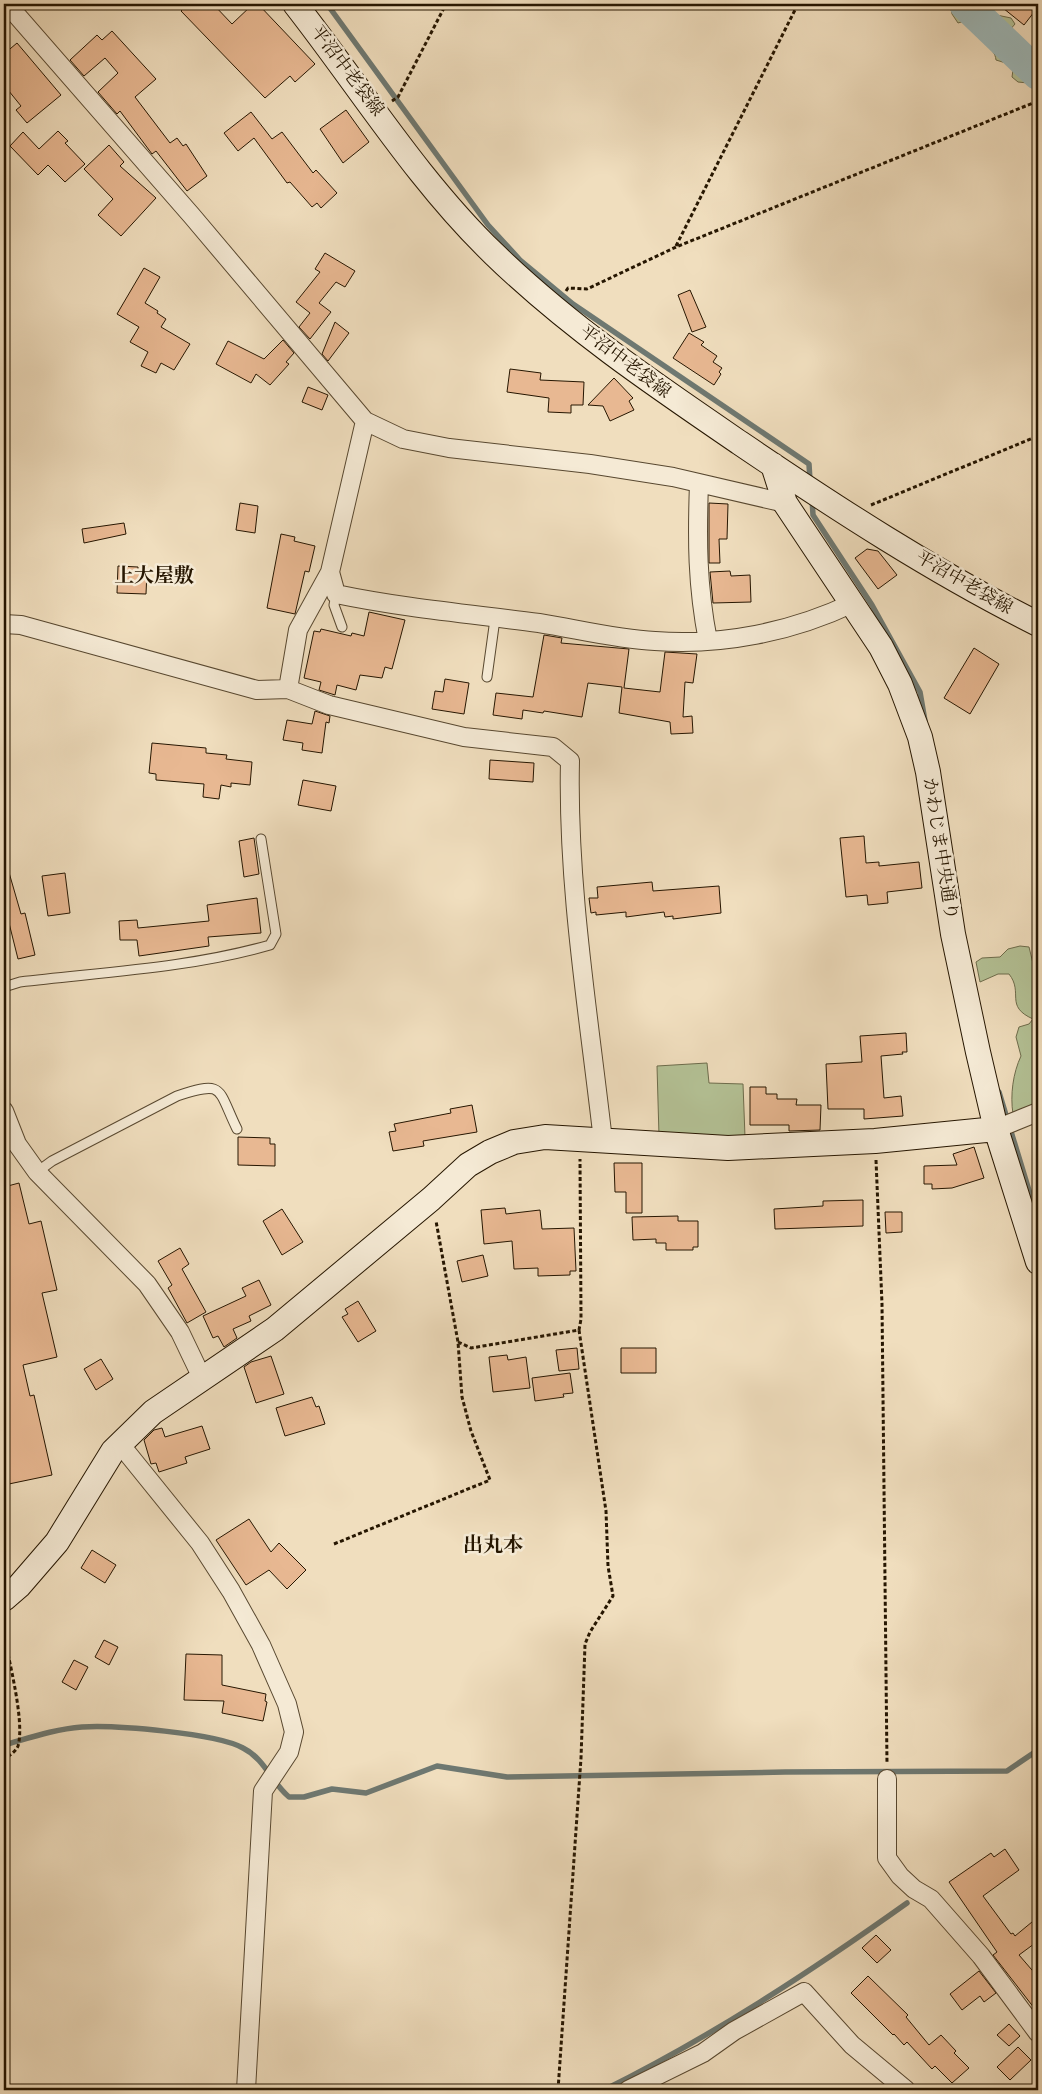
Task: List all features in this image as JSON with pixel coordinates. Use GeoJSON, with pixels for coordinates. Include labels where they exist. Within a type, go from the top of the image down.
{"type":"FeatureCollection","features":[{"type":"Feature","properties":{"kind":"street"},"geometry":{"type":"LineString","coordinates":[[7,4],[192,216],[365,421],[403,439],[449,448],[590,464],[699,483],[785,503]]}},
{"type":"Feature","properties":{"kind":"street","name":"平沼中老袋線"},"geometry":{"type":"LineString","coordinates":[[295,4],[438,194],[494,254],[552,306],[679,402],[773,465],[972,590],[1038,624]]}},
{"type":"Feature","properties":{"kind":"street"},"geometry":{"type":"LineString","coordinates":[[288,689],[298,630],[330,572],[365,421]]}},
{"type":"Feature","properties":{"kind":"street","name":"かわじま中央通り"},"geometry":{"type":"LineString","coordinates":[[773,465],[785,503],[853,603],[900,684],[920,738],[928,772],[953,934],[996,1128],[1038,1262]]}},
{"type":"Feature","properties":{"kind":"street"},"geometry":{"type":"LineString","coordinates":[[699,483],[696,547],[701,602],[708,641]]}},
{"type":"Feature","properties":{"kind":"street"},"geometry":{"type":"LineString","coordinates":[[330,572],[336,594],[384,604],[655,641],[708,641],[783,629],[853,603]]}},
{"type":"Feature","properties":{"kind":"street"},"geometry":{"type":"LineString","coordinates":[[4,624],[21,626],[257,690],[288,689],[329,705],[464,737],[553,747],[570,761],[569,797],[591,1140]]}},
{"type":"Feature","properties":{"kind":"street"},"geometry":{"type":"LineString","coordinates":[[4,1111],[17,1144],[37,1172],[147,1284],[180,1332],[203,1380]]}},
{"type":"Feature","properties":{"kind":"street"},"geometry":{"type":"LineString","coordinates":[[4,1599],[20,1586],[57,1542],[113,1451],[152,1412],[203,1380],[318,1296],[468,1165],[514,1142],[545,1137],[728,1148],[875,1141],[996,1128],[1038,1112]]}},
{"type":"Feature","properties":{"kind":"street"},"geometry":{"type":"LineString","coordinates":[[120,1444],[200,1543],[231,1591],[261,1645],[287,1704],[294,1732],[289,1752],[263,1791],[246,2090]]}},
{"type":"Feature","properties":{"kind":"street"},"geometry":{"type":"LineString","coordinates":[[887,1780],[888,1858],[900,1876],[914,1889],[931,1899],[964,1937],[1038,2033]]}},
{"type":"Feature","properties":{"kind":"street"},"geometry":{"type":"LineString","coordinates":[[628,2090],[703,2053],[734,2031],[804,1992],[852,2045],[906,2090]]}},
{"type":"Feature","properties":{"kind":"lane"},"geometry":{"type":"LineString","coordinates":[[336,594],[334,606],[342,627]]}},
{"type":"Feature","properties":{"kind":"lane"},"geometry":{"type":"LineString","coordinates":[[487,677],[495,619]]}},
{"type":"Feature","properties":{"kind":"lane"},"geometry":{"type":"LineString","coordinates":[[4,987],[20,982],[191,962],[236,954],[270,945],[276,934],[261,839]]}},
{"type":"Feature","properties":{"kind":"lane"},"geometry":{"type":"LineString","coordinates":[[37,1172],[52,1161],[177,1096],[198,1089],[210,1087],[220,1091],[237,1129]]}},
{"type":"Feature","properties":{"kind":"path"},"geometry":{"type":"LineString","coordinates":[[398,97],[446,4]]}},
{"type":"Feature","properties":{"kind":"path"},"geometry":{"type":"LineString","coordinates":[[676,246],[798,4]]}},
{"type":"Feature","properties":{"kind":"path"},"geometry":{"type":"LineString","coordinates":[[568,288],[588,289],[676,246],[1038,101]]}},
{"type":"Feature","properties":{"kind":"path"},"geometry":{"type":"LineString","coordinates":[[850,514],[1038,436]]}},
{"type":"Feature","properties":{"kind":"path"},"geometry":{"type":"LineString","coordinates":[[558,2090],[581,1758],[585,1644],[590,1632],[612,1596],[608,1566],[606,1511],[579,1330],[591,1140]]}},
{"type":"Feature","properties":{"kind":"path"},"geometry":{"type":"LineString","coordinates":[[875,1141],[882,1304],[887,1780]]}},
{"type":"Feature","properties":{"kind":"path"},"geometry":{"type":"LineString","coordinates":[[334,1544],[490,1480],[462,1397],[458,1342],[431,1199]]}},
{"type":"Feature","properties":{"kind":"path"},"geometry":{"type":"LineString","coordinates":[[458,1342],[471,1348],[579,1330]]}},
{"type":"Feature","properties":{"kind":"path"},"geometry":{"type":"LineString","coordinates":[[4,1635],[19,1727],[18,1747],[9,1757],[4,1758]]}},
{"type":"Feature","properties":{"kind":"green space"},"geometry":{"type":"Polygon","coordinates":[[[950,4],[988,4],[987,7],[992,14],[1011,18],[1015,24],[1009,31],[1017,42],[1027,50],[1038,49],[1038,84],[1018,82],[1012,77],[1013,70],[1009,64],[996,60],[975,26],[968,20],[958,23],[952,14],[950,4]]]}},
{"type":"Feature","properties":{"kind":"green space"},"geometry":{"type":"Polygon","coordinates":[[[1020,946],[1029,947],[1038,984],[1038,1118],[1013,1114],[1012,1107],[1014,1077],[1021,1056],[1016,1037],[1019,1027],[1029,1024],[1033,1019],[1019,1009],[1015,987],[1009,974],[998,974],[980,982],[976,962],[982,958],[1000,957],[1008,949],[1020,946]]]}},
{"type":"Feature","properties":{"kind":"green space"},"geometry":{"type":"Polygon","coordinates":[[[707,1063],[709,1083],[743,1084],[745,1137],[659,1136],[657,1066],[707,1063]]]}},
{"type":"Feature","properties":{"kind":"building"},"geometry":{"type":"Polygon","coordinates":[[[188,4],[213,4],[232,24],[253,4],[258,4],[315,64],[295,82],[290,76],[265,98],[181,11],[188,4]]]}},
{"type":"Feature","properties":{"kind":"building"},"geometry":{"type":"Polygon","coordinates":[[[998,4],[1038,4],[1038,7],[1024,25],[998,4]]]}},
{"type":"Feature","properties":{"kind":"building"},"geometry":{"type":"Polygon","coordinates":[[[112,31],[156,79],[135,97],[170,143],[177,138],[183,146],[186,144],[207,176],[187,191],[156,151],[152,154],[120,111],[117,114],[98,92],[118,73],[105,58],[84,76],[70,60],[97,35],[102,40],[112,31]]]}},
{"type":"Feature","properties":{"kind":"building"},"geometry":{"type":"Polygon","coordinates":[[[17,43],[61,95],[27,123],[16,110],[21,106],[4,85],[4,54],[17,43]]]}},
{"type":"Feature","properties":{"kind":"building"},"geometry":{"type":"Polygon","coordinates":[[[346,110],[369,142],[343,163],[320,129],[346,110]]]}},
{"type":"Feature","properties":{"kind":"building"},"geometry":{"type":"Polygon","coordinates":[[[251,112],[272,139],[282,132],[313,173],[316,170],[337,193],[321,208],[317,203],[312,207],[290,182],[287,183],[254,138],[238,151],[224,133],[251,112]]]}},
{"type":"Feature","properties":{"kind":"building"},"geometry":{"type":"Polygon","coordinates":[[[58,131],[68,141],[65,143],[85,164],[65,182],[48,165],[38,175],[10,146],[23,132],[39,149],[58,131]]]}},
{"type":"Feature","properties":{"kind":"building"},"geometry":{"type":"Polygon","coordinates":[[[109,145],[124,162],[120,166],[156,198],[121,236],[98,215],[113,199],[84,169],[109,145]]]}},
{"type":"Feature","properties":{"kind":"building"},"geometry":{"type":"Polygon","coordinates":[[[325,253],[355,271],[345,287],[336,282],[319,303],[331,312],[310,339],[299,327],[310,313],[296,302],[320,272],[315,269],[325,253]]]}},
{"type":"Feature","properties":{"kind":"building"},"geometry":{"type":"Polygon","coordinates":[[[144,268],[160,277],[145,303],[158,311],[157,313],[166,319],[161,327],[190,344],[174,370],[161,363],[156,373],[141,366],[148,352],[130,342],[139,327],[117,314],[144,268]]]}},
{"type":"Feature","properties":{"kind":"building"},"geometry":{"type":"Polygon","coordinates":[[[690,290],[706,327],[692,332],[678,295],[690,290]]]}},
{"type":"Feature","properties":{"kind":"building"},"geometry":{"type":"Polygon","coordinates":[[[335,322],[349,333],[328,361],[322,354],[335,322]]]}},
{"type":"Feature","properties":{"kind":"building"},"geometry":{"type":"Polygon","coordinates":[[[689,333],[704,342],[701,345],[717,356],[713,362],[722,368],[719,372],[721,374],[714,385],[673,358],[689,333]]]}},
{"type":"Feature","properties":{"kind":"building"},"geometry":{"type":"Polygon","coordinates":[[[283,340],[294,353],[286,362],[289,364],[270,385],[256,374],[251,383],[216,364],[228,341],[264,359],[283,340]]]}},
{"type":"Feature","properties":{"kind":"building"},"geometry":{"type":"Polygon","coordinates":[[[510,369],[541,373],[540,380],[584,382],[583,405],[571,405],[571,413],[548,412],[549,398],[507,392],[510,369]]]}},
{"type":"Feature","properties":{"kind":"building"},"geometry":{"type":"Polygon","coordinates":[[[614,378],[633,398],[629,401],[634,410],[610,421],[603,406],[588,405],[614,378]]]}},
{"type":"Feature","properties":{"kind":"building"},"geometry":{"type":"Polygon","coordinates":[[[308,387],[328,395],[322,410],[302,402],[308,387]]]}},
{"type":"Feature","properties":{"kind":"building"},"geometry":{"type":"Polygon","coordinates":[[[240,503],[258,506],[255,533],[236,530],[240,503]]]}},
{"type":"Feature","properties":{"kind":"building"},"geometry":{"type":"Polygon","coordinates":[[[709,503],[728,504],[727,539],[719,539],[720,563],[709,563],[709,503]]]}},
{"type":"Feature","properties":{"kind":"building"},"geometry":{"type":"Polygon","coordinates":[[[124,523],[126,534],[84,543],[82,529],[124,523]]]}},
{"type":"Feature","properties":{"kind":"building"},"geometry":{"type":"Polygon","coordinates":[[[281,534],[295,537],[294,541],[315,546],[309,572],[305,571],[295,614],[267,608],[281,534]]]}},
{"type":"Feature","properties":{"kind":"building"},"geometry":{"type":"Polygon","coordinates":[[[867,549],[878,551],[897,575],[878,589],[855,558],[867,549]]]}},
{"type":"Feature","properties":{"kind":"building"},"geometry":{"type":"Polygon","coordinates":[[[118,566],[138,567],[138,571],[147,571],[146,594],[117,593],[118,566]]]}},
{"type":"Feature","properties":{"kind":"building"},"geometry":{"type":"Polygon","coordinates":[[[730,571],[731,576],[750,575],[751,602],[713,603],[710,572],[730,571]]]}},
{"type":"Feature","properties":{"kind":"building"},"geometry":{"type":"Polygon","coordinates":[[[369,612],[405,620],[392,669],[385,667],[382,678],[360,675],[356,690],[337,685],[335,695],[319,690],[321,682],[304,678],[314,631],[320,632],[321,629],[351,636],[352,633],[364,636],[369,612]]]}},
{"type":"Feature","properties":{"kind":"building"},"geometry":{"type":"Polygon","coordinates":[[[544,635],[562,638],[561,643],[629,649],[624,688],[660,692],[665,652],[697,654],[693,683],[685,682],[683,717],[692,716],[693,733],[671,734],[670,722],[619,713],[622,687],[588,683],[582,717],[523,710],[522,719],[493,715],[496,693],[533,697],[544,635]]]}},
{"type":"Feature","properties":{"kind":"building"},"geometry":{"type":"Polygon","coordinates":[[[974,648],[999,664],[970,714],[944,698],[974,648]]]}},
{"type":"Feature","properties":{"kind":"building"},"geometry":{"type":"Polygon","coordinates":[[[445,679],[469,683],[464,714],[432,709],[435,691],[443,692],[445,679]]]}},
{"type":"Feature","properties":{"kind":"building"},"geometry":{"type":"Polygon","coordinates":[[[315,711],[330,716],[329,723],[326,722],[322,753],[302,750],[303,743],[283,740],[287,720],[312,724],[315,711]]]}},
{"type":"Feature","properties":{"kind":"building"},"geometry":{"type":"Polygon","coordinates":[[[152,743],[206,748],[206,753],[227,755],[226,759],[252,762],[250,785],[231,783],[231,787],[221,785],[219,799],[203,797],[204,784],[156,780],[156,774],[149,773],[152,743]]]}},
{"type":"Feature","properties":{"kind":"building"},"geometry":{"type":"Polygon","coordinates":[[[490,760],[534,763],[533,782],[489,779],[490,760]]]}},
{"type":"Feature","properties":{"kind":"building"},"geometry":{"type":"Polygon","coordinates":[[[303,780],[336,786],[331,811],[298,805],[303,780]]]}},
{"type":"Feature","properties":{"kind":"building"},"geometry":{"type":"Polygon","coordinates":[[[864,836],[866,863],[879,862],[879,866],[919,862],[922,888],[887,892],[888,903],[868,905],[867,895],[846,897],[840,838],[864,836]]]}},
{"type":"Feature","properties":{"kind":"building"},"geometry":{"type":"Polygon","coordinates":[[[254,838],[259,874],[244,877],[239,841],[254,838]]]}},
{"type":"Feature","properties":{"kind":"building"},"geometry":{"type":"Polygon","coordinates":[[[8,869],[21,914],[25,913],[35,955],[18,959],[7,915],[4,916],[4,870],[8,869]]]}},
{"type":"Feature","properties":{"kind":"building"},"geometry":{"type":"Polygon","coordinates":[[[65,873],[70,913],[48,916],[42,876],[65,873]]]}},
{"type":"Feature","properties":{"kind":"building"},"geometry":{"type":"Polygon","coordinates":[[[652,882],[653,891],[719,886],[721,913],[673,919],[673,916],[665,917],[664,912],[626,917],[626,912],[596,915],[596,912],[591,913],[589,898],[598,898],[597,887],[652,882]]]}},
{"type":"Feature","properties":{"kind":"building"},"geometry":{"type":"Polygon","coordinates":[[[257,898],[261,933],[208,937],[209,946],[139,956],[137,940],[120,940],[119,921],[137,920],[138,928],[209,921],[207,905],[257,898]]]}},
{"type":"Feature","properties":{"kind":"building"},"geometry":{"type":"Polygon","coordinates":[[[906,1033],[907,1052],[881,1056],[884,1098],[901,1096],[903,1116],[864,1119],[864,1109],[828,1109],[826,1064],[862,1062],[860,1036],[906,1033]]]}},
{"type":"Feature","properties":{"kind":"building"},"geometry":{"type":"Polygon","coordinates":[[[750,1087],[766,1087],[766,1094],[777,1094],[777,1099],[797,1099],[796,1105],[821,1105],[820,1130],[789,1131],[789,1125],[750,1125],[750,1087]]]}},
{"type":"Feature","properties":{"kind":"building"},"geometry":{"type":"Polygon","coordinates":[[[472,1105],[477,1132],[423,1141],[424,1146],[393,1151],[389,1132],[396,1131],[394,1124],[451,1113],[450,1109],[472,1105]]]}},
{"type":"Feature","properties":{"kind":"building"},"geometry":{"type":"Polygon","coordinates":[[[238,1137],[270,1138],[270,1144],[275,1144],[275,1166],[238,1165],[238,1137]]]}},
{"type":"Feature","properties":{"kind":"building"},"geometry":{"type":"Polygon","coordinates":[[[974,1147],[984,1178],[952,1188],[932,1189],[932,1184],[924,1184],[924,1166],[957,1165],[953,1154],[974,1147]]]}},
{"type":"Feature","properties":{"kind":"building"},"geometry":{"type":"Polygon","coordinates":[[[614,1163],[642,1163],[642,1213],[626,1213],[626,1192],[615,1192],[614,1163]]]}},
{"type":"Feature","properties":{"kind":"building"},"geometry":{"type":"Polygon","coordinates":[[[19,1183],[29,1224],[41,1221],[57,1290],[42,1293],[57,1357],[23,1365],[30,1396],[34,1395],[52,1475],[4,1485],[4,1187],[19,1183]]]}},
{"type":"Feature","properties":{"kind":"building"},"geometry":{"type":"Polygon","coordinates":[[[863,1200],[863,1226],[775,1229],[774,1209],[823,1206],[823,1201],[863,1200]]]}},
{"type":"Feature","properties":{"kind":"building"},"geometry":{"type":"Polygon","coordinates":[[[505,1208],[506,1214],[540,1210],[542,1229],[574,1228],[576,1271],[570,1271],[570,1275],[538,1276],[538,1268],[514,1269],[512,1241],[484,1244],[481,1210],[505,1208]]]}},
{"type":"Feature","properties":{"kind":"building"},"geometry":{"type":"Polygon","coordinates":[[[282,1209],[303,1242],[282,1255],[263,1221],[282,1209]]]}},
{"type":"Feature","properties":{"kind":"building"},"geometry":{"type":"Polygon","coordinates":[[[885,1212],[902,1212],[902,1232],[886,1233],[885,1212]]]}},
{"type":"Feature","properties":{"kind":"building"},"geometry":{"type":"Polygon","coordinates":[[[678,1216],[678,1221],[698,1221],[698,1247],[693,1247],[693,1250],[666,1250],[666,1243],[656,1243],[656,1239],[633,1240],[632,1217],[678,1216]]]}},
{"type":"Feature","properties":{"kind":"building"},"geometry":{"type":"Polygon","coordinates":[[[180,1248],[189,1264],[182,1269],[206,1312],[187,1323],[168,1288],[172,1285],[158,1261],[180,1248]]]}},
{"type":"Feature","properties":{"kind":"building"},"geometry":{"type":"Polygon","coordinates":[[[483,1255],[488,1276],[462,1282],[457,1261],[483,1255]]]}},
{"type":"Feature","properties":{"kind":"building"},"geometry":{"type":"Polygon","coordinates":[[[259,1280],[271,1305],[249,1316],[251,1321],[233,1329],[237,1338],[224,1347],[218,1336],[213,1338],[203,1316],[246,1296],[242,1288],[259,1280]]]}},
{"type":"Feature","properties":{"kind":"building"},"geometry":{"type":"Polygon","coordinates":[[[358,1301],[376,1331],[358,1342],[342,1317],[348,1314],[345,1309],[358,1301]]]}},
{"type":"Feature","properties":{"kind":"building"},"geometry":{"type":"Polygon","coordinates":[[[577,1348],[579,1369],[559,1371],[556,1350],[577,1348]]]}},
{"type":"Feature","properties":{"kind":"building"},"geometry":{"type":"Polygon","coordinates":[[[621,1348],[656,1348],[656,1373],[621,1373],[621,1348]]]}},
{"type":"Feature","properties":{"kind":"building"},"geometry":{"type":"Polygon","coordinates":[[[507,1355],[508,1360],[526,1357],[530,1388],[493,1392],[489,1357],[507,1355]]]}},
{"type":"Feature","properties":{"kind":"building"},"geometry":{"type":"Polygon","coordinates":[[[271,1356],[284,1394],[256,1403],[244,1367],[251,1362],[271,1356]]]}},
{"type":"Feature","properties":{"kind":"building"},"geometry":{"type":"Polygon","coordinates":[[[101,1359],[113,1379],[96,1390],[84,1369],[101,1359]]]}},
{"type":"Feature","properties":{"kind":"building"},"geometry":{"type":"Polygon","coordinates":[[[570,1373],[573,1393],[563,1394],[564,1397],[535,1401],[532,1378],[570,1373]]]}},
{"type":"Feature","properties":{"kind":"building"},"geometry":{"type":"Polygon","coordinates":[[[312,1397],[316,1407],[319,1406],[325,1424],[285,1436],[276,1408],[312,1397]]]}},
{"type":"Feature","properties":{"kind":"building"},"geometry":{"type":"Polygon","coordinates":[[[202,1426],[210,1449],[185,1457],[187,1463],[159,1472],[156,1463],[151,1464],[144,1440],[154,1430],[162,1428],[165,1437],[202,1426]]]}},
{"type":"Feature","properties":{"kind":"building"},"geometry":{"type":"Polygon","coordinates":[[[249,1519],[271,1552],[279,1543],[306,1570],[287,1589],[269,1570],[246,1585],[216,1540],[249,1519]]]}},
{"type":"Feature","properties":{"kind":"building"},"geometry":{"type":"Polygon","coordinates":[[[92,1550],[116,1565],[105,1583],[81,1568],[92,1550]]]}},
{"type":"Feature","properties":{"kind":"building"},"geometry":{"type":"Polygon","coordinates":[[[104,1640],[118,1647],[109,1665],[95,1657],[104,1640]]]}},
{"type":"Feature","properties":{"kind":"building"},"geometry":{"type":"Polygon","coordinates":[[[186,1654],[222,1655],[222,1685],[266,1694],[265,1701],[267,1702],[263,1721],[222,1713],[224,1701],[184,1700],[186,1654]]]}},
{"type":"Feature","properties":{"kind":"building"},"geometry":{"type":"Polygon","coordinates":[[[74,1660],[88,1667],[76,1690],[62,1682],[74,1660]]]}},
{"type":"Feature","properties":{"kind":"building"},"geometry":{"type":"Polygon","coordinates":[[[1005,1849],[1019,1870],[983,1896],[1011,1934],[1013,1933],[1015,1936],[1038,1917],[1038,1941],[1019,1955],[1038,1977],[1038,2013],[993,1955],[997,1952],[949,1882],[991,1853],[994,1857],[1005,1849]]]}},
{"type":"Feature","properties":{"kind":"building"},"geometry":{"type":"Polygon","coordinates":[[[876,1935],[891,1950],[877,1963],[862,1948],[876,1935]]]}},
{"type":"Feature","properties":{"kind":"building"},"geometry":{"type":"Polygon","coordinates":[[[979,1971],[996,1993],[984,2002],[980,1996],[962,2010],[950,1994],[979,1971]]]}},
{"type":"Feature","properties":{"kind":"building"},"geometry":{"type":"Polygon","coordinates":[[[868,1976],[908,2015],[906,2017],[929,2045],[941,2035],[956,2051],[954,2053],[969,2068],[952,2083],[935,2066],[932,2069],[907,2042],[904,2045],[893,2035],[851,1993],[868,1976]]]}},
{"type":"Feature","properties":{"kind":"building"},"geometry":{"type":"Polygon","coordinates":[[[1009,2024],[1020,2036],[1009,2046],[997,2035],[1009,2024]]]}},
{"type":"Feature","properties":{"kind":"building"},"geometry":{"type":"Polygon","coordinates":[[[1018,2047],[1031,2060],[1010,2080],[997,2067],[1018,2047]]]}},
{"type":"Feature","properties":{"kind":"waterway"},"geometry":{"type":"LineString","coordinates":[[327,4],[488,225],[520,260],[573,304],[809,464],[810,481]]}},
{"type":"Feature","properties":{"kind":"waterway"},"geometry":{"type":"LineString","coordinates":[[965,4],[1038,74]]}},
{"type":"Feature","properties":{"kind":"waterway"},"geometry":{"type":"LineString","coordinates":[[812,498],[813,515],[872,605],[920,692],[925,721]]}},
{"type":"Feature","properties":{"kind":"waterway"},"geometry":{"type":"LineString","coordinates":[[999,1092],[1038,1220]]}},
{"type":"Feature","properties":{"kind":"waterway"},"geometry":{"type":"LineString","coordinates":[[4,1745],[52,1732],[82,1727],[117,1727],[165,1731],[211,1738],[230,1743],[251,1753],[289,1797],[304,1797],[332,1789],[366,1793],[437,1766],[507,1777],[785,1772],[1007,1771],[1038,1750]]}},
{"type":"Feature","properties":{"kind":"waterway"},"geometry":{"type":"LineString","coordinates":[[604,2090],[644,2070],[721,2026],[797,1979],[907,1903]]}},
{"type":"Feature","properties":{"kind":"district","name":"上大屋敷"},"geometry":{"type":"Point","coordinates":[154,577]}},
{"type":"Feature","properties":{"kind":"district","name":"出丸本"},"geometry":{"type":"Point","coordinates":[493,1546]}}]}
